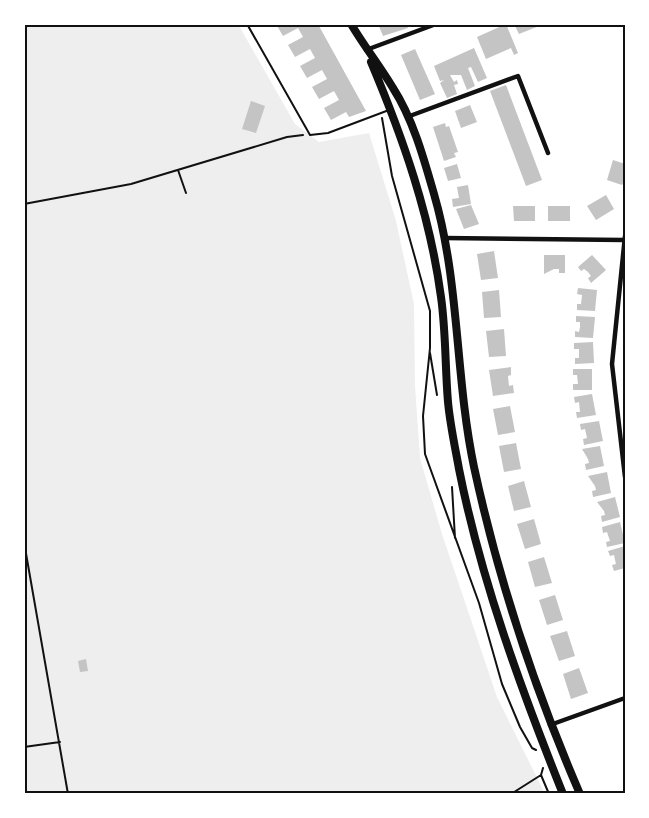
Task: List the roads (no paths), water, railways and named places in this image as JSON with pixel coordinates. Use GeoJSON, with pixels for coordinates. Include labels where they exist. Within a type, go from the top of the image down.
{"type":"FeatureCollection","features":[{"type":"Feature","properties":{"kind":"main road"},"geometry":{"type":"LineString","coordinates":[[351,24],[366,50],[394,89],[407,117],[435,196],[454,296],[463,400],[474,467],[516,622],[550,725],[580,794]]}},
{"type":"Feature","properties":{"kind":"main road"},"geometry":{"type":"LineString","coordinates":[[366,50],[390,109],[422,200],[431,239],[442,299],[448,404],[459,471],[502,629],[563,794]]}},
{"type":"Feature","properties":{"kind":"street"},"geometry":{"type":"LineString","coordinates":[[366,50],[436,24]]}},
{"type":"Feature","properties":{"kind":"street"},"geometry":{"type":"LineString","coordinates":[[407,117],[518,76],[548,153]]}},
{"type":"Feature","properties":{"kind":"street"},"geometry":{"type":"LineString","coordinates":[[444,238],[624,238],[622,293],[612,363],[625,477]]}},
{"type":"Feature","properties":{"kind":"street"},"geometry":{"type":"LineString","coordinates":[[550,725],[625,698]]}},
{"type":"Feature","properties":{"kind":"lane"},"geometry":{"type":"LineString","coordinates":[[247,24],[310,135],[328,133],[390,109]]}}]}
